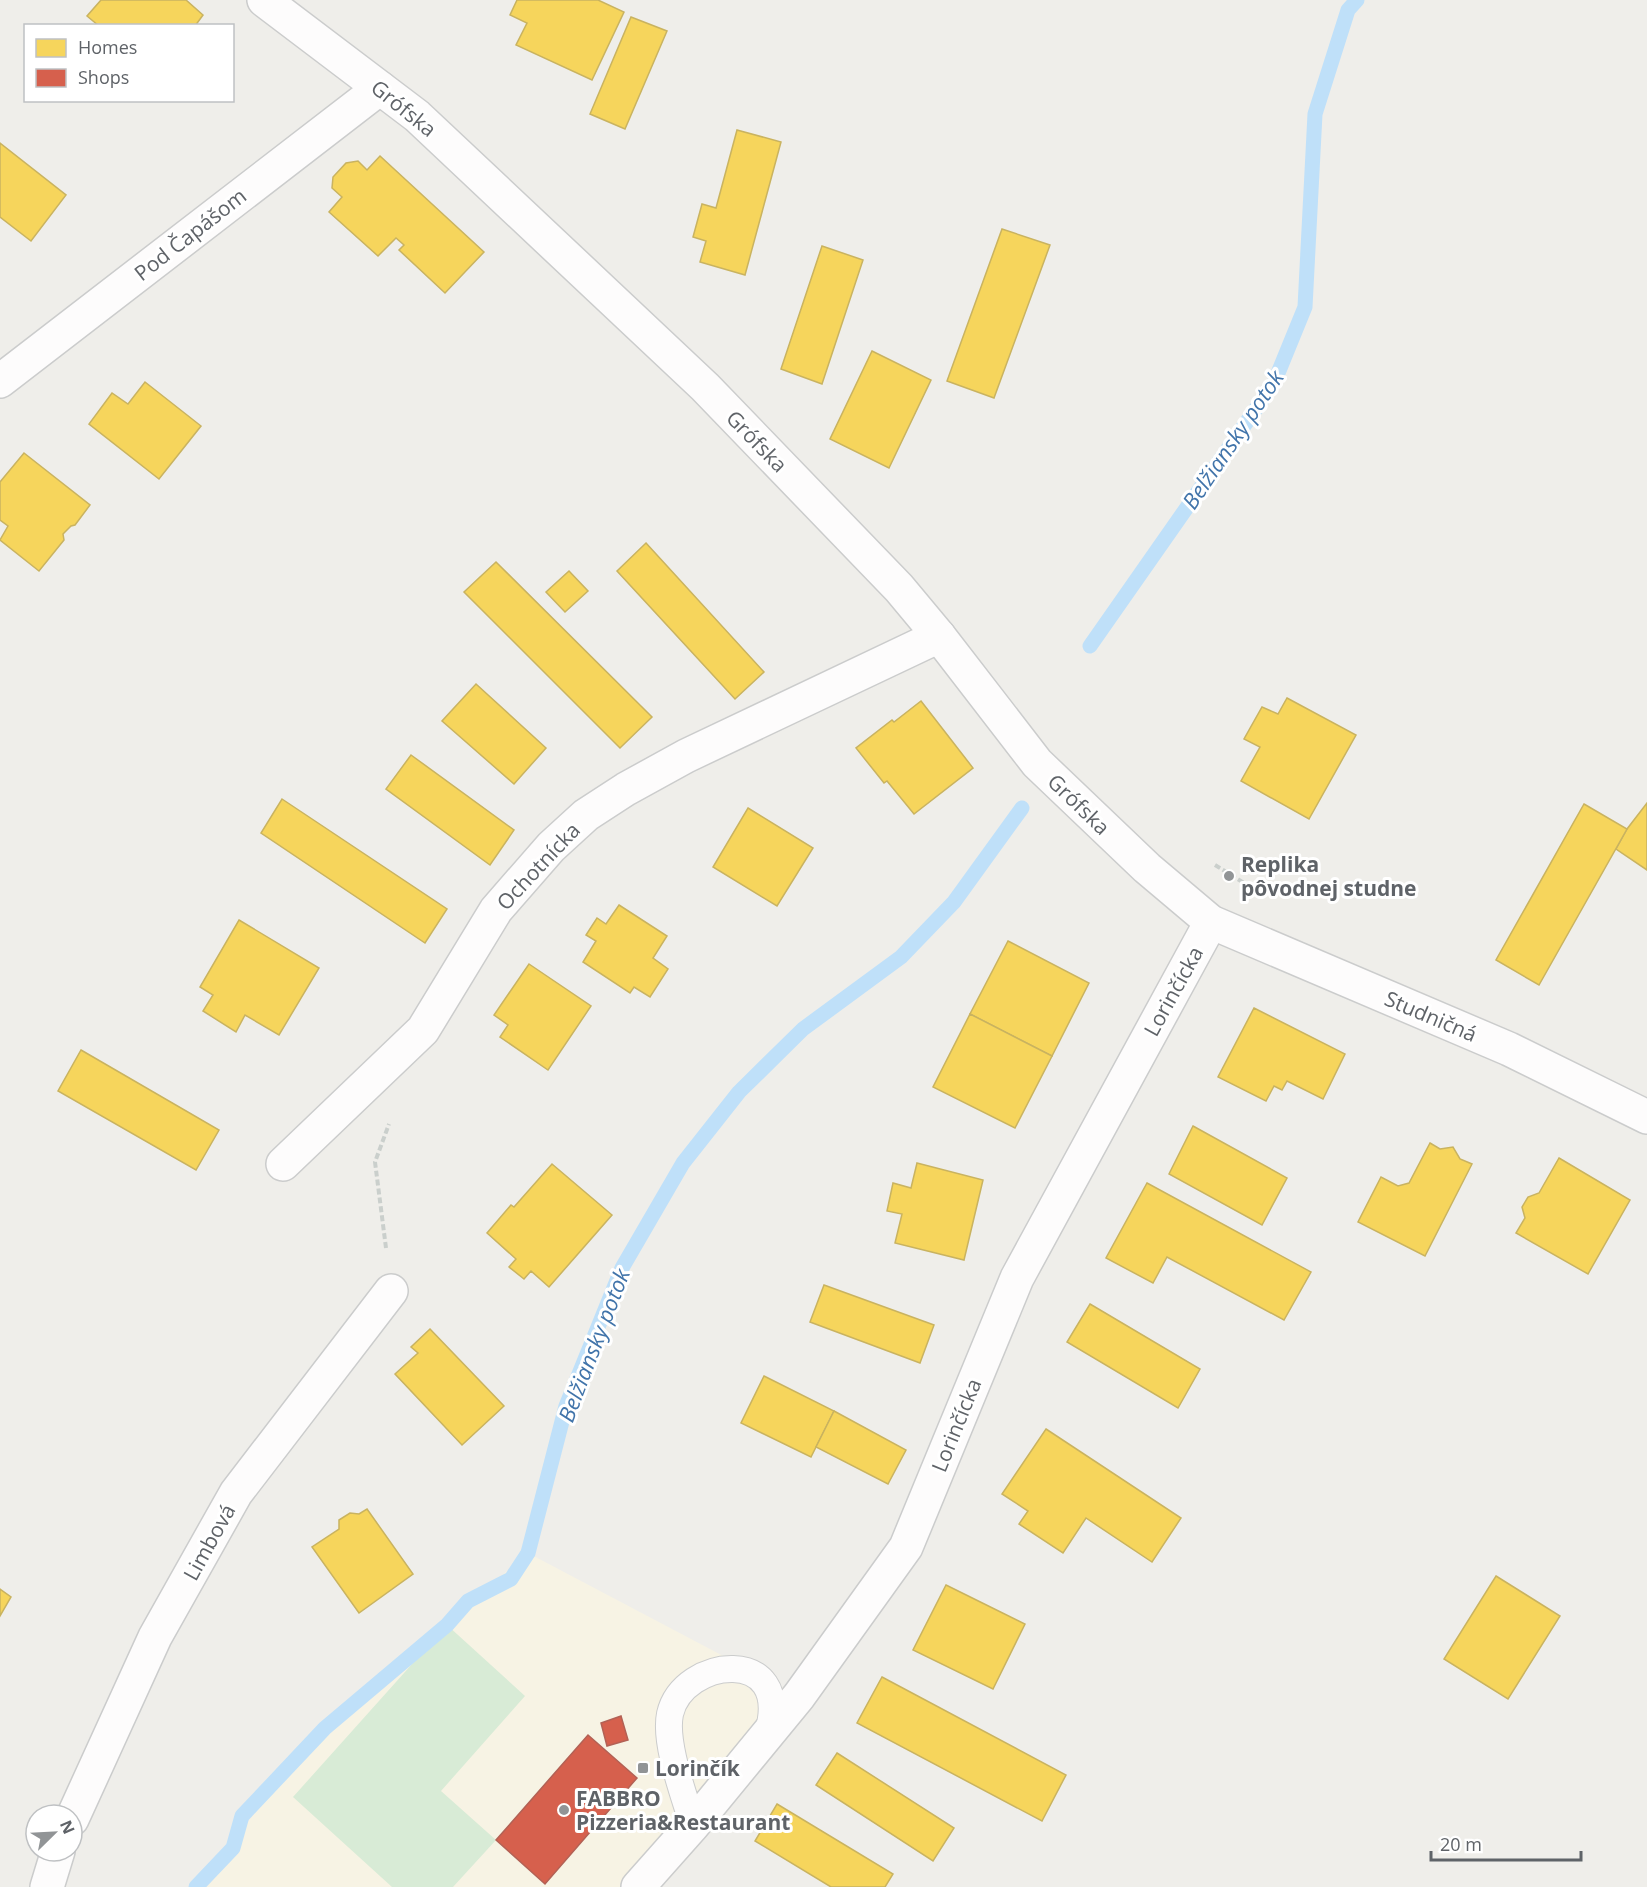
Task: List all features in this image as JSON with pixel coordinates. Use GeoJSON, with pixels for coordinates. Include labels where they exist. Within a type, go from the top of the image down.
{"type":"FeatureCollection","features":[{"type":"Feature","properties":{"kind":"street","name":"Grófska"},"geometry":{"type":"LineString","coordinates":[[264,0],[417,116],[705,387],[899,588],[1037,763],[1147,868],[1211,922]]}},
{"type":"Feature","properties":{"kind":"street","name":"Pod Čapášom"},"geometry":{"type":"LineString","coordinates":[[0,381],[380,88]]}},
{"type":"Feature","properties":{"kind":"street","name":"Ochotnícka"},"geometry":{"type":"LineString","coordinates":[[283,1164],[423,1030],[496,910],[551,847],[586,815],[626,789],[686,756],[939,636]]}},
{"type":"Feature","properties":{"kind":"street","name":"Studničná"},"geometry":{"type":"LineString","coordinates":[[1211,922],[1509,1049],[1647,1117]]}},
{"type":"Feature","properties":{"kind":"street","name":"Lorinčícka"},"geometry":{"type":"LineString","coordinates":[[638,1887],[693,1825],[799,1696],[906,1547],[1017,1278],[1211,922]]}},
{"type":"Feature","properties":{"kind":"street","name":"Limbová"},"geometry":{"type":"LineString","coordinates":[[79,1803],[155,1638],[236,1493],[391,1291]]}},
{"type":"Feature","properties":{"kind":"street"},"geometry":{"type":"LineString","coordinates":[[47,1887],[54,1863]]}},
{"type":"Feature","properties":{"kind":"lane"},"geometry":{"type":"LineString","coordinates":[[693,1825],[673,1754],[669,1727],[673,1705],[683,1689],[702,1677],[731,1668],[750,1671],[764,1683],[771,1699],[773,1710],[768,1732]]}},
{"type":"Feature","properties":{"kind":"path"},"geometry":{"type":"LineString","coordinates":[[391,1118],[375,1162],[391,1291]]}},
{"type":"Feature","properties":{"kind":"shaded area"},"geometry":{"type":"Polygon","coordinates":[[[528,1553],[799,1696],[638,1887],[194,1887],[325,1728],[528,1553]]]}},
{"type":"Feature","properties":{"kind":"green space"},"geometry":{"type":"Polygon","coordinates":[[[447,1625],[525,1696],[441,1791],[496,1840],[453,1887],[392,1887],[293,1797],[447,1625]]]}},
{"type":"Feature","properties":{"kind":"building: Homes"},"geometry":{"type":"Polygon","coordinates":[[[101,0],[186,0],[203,15],[196,24],[97,24],[87,16],[101,0]]]}},
{"type":"Feature","properties":{"kind":"building: Homes"},"geometry":{"type":"Polygon","coordinates":[[[517,0],[598,0],[624,12],[592,80],[516,45],[527,23],[510,15],[517,0]]]}},
{"type":"Feature","properties":{"kind":"building: Homes"},"geometry":{"type":"Polygon","coordinates":[[[631,17],[667,31],[625,129],[590,114],[631,17]]]}},
{"type":"Feature","properties":{"kind":"building: Homes"},"geometry":{"type":"Polygon","coordinates":[[[737,130],[781,142],[745,275],[700,262],[706,241],[693,237],[702,204],[716,208],[737,130]]]}},
{"type":"Feature","properties":{"kind":"building: Homes"},"geometry":{"type":"Polygon","coordinates":[[[0,143],[66,195],[31,241],[0,217],[0,143]]]}},
{"type":"Feature","properties":{"kind":"building: Homes"},"geometry":{"type":"Polygon","coordinates":[[[380,156],[484,252],[445,293],[399,250],[404,245],[396,238],[378,256],[329,212],[342,197],[332,188],[333,177],[346,163],[358,161],[367,170],[380,156]]]}},
{"type":"Feature","properties":{"kind":"building: Homes"},"geometry":{"type":"Polygon","coordinates":[[[1002,229],[1050,245],[994,398],[947,381],[1002,229]]]}},
{"type":"Feature","properties":{"kind":"building: Homes"},"geometry":{"type":"Polygon","coordinates":[[[822,246],[863,260],[822,384],[781,369],[822,246]]]}},
{"type":"Feature","properties":{"kind":"building: Homes"},"geometry":{"type":"Polygon","coordinates":[[[872,351],[931,380],[889,468],[830,439],[872,351]]]}},
{"type":"Feature","properties":{"kind":"building: Homes"},"geometry":{"type":"Polygon","coordinates":[[[145,382],[201,426],[159,479],[89,424],[112,393],[128,404],[145,382]]]}},
{"type":"Feature","properties":{"kind":"building: Homes"},"geometry":{"type":"Polygon","coordinates":[[[24,453],[90,505],[75,525],[63,534],[64,540],[39,571],[0,540],[8,526],[0,520],[0,482],[24,453]]]}},
{"type":"Feature","properties":{"kind":"building: Homes"},"geometry":{"type":"Polygon","coordinates":[[[646,543],[764,672],[735,699],[617,571],[646,543]]]}},
{"type":"Feature","properties":{"kind":"building: Homes"},"geometry":{"type":"Polygon","coordinates":[[[496,562],[652,717],[620,748],[464,592],[496,562]]]}},
{"type":"Feature","properties":{"kind":"building: Homes"},"geometry":{"type":"Polygon","coordinates":[[[569,571],[588,591],[565,612],[546,592],[569,571]]]}},
{"type":"Feature","properties":{"kind":"building: Homes"},"geometry":{"type":"Polygon","coordinates":[[[476,684],[546,748],[514,784],[442,721],[476,684]]]}},
{"type":"Feature","properties":{"kind":"building: Homes"},"geometry":{"type":"Polygon","coordinates":[[[1287,698],[1356,735],[1309,819],[1241,781],[1260,747],[1244,739],[1262,707],[1278,714],[1287,698]]]}},
{"type":"Feature","properties":{"kind":"building: Homes"},"geometry":{"type":"Polygon","coordinates":[[[921,701],[973,768],[914,814],[887,781],[884,783],[856,748],[921,701]]]}},
{"type":"Feature","properties":{"kind":"building: Homes"},"geometry":{"type":"Polygon","coordinates":[[[411,755],[514,830],[490,865],[386,789],[411,755]]]}},
{"type":"Feature","properties":{"kind":"building: Homes"},"geometry":{"type":"Polygon","coordinates":[[[282,799],[447,909],[425,943],[261,833],[282,799]]]}},
{"type":"Feature","properties":{"kind":"building: Homes"},"geometry":{"type":"Polygon","coordinates":[[[1647,803],[1647,870],[1616,849],[1627,829],[1647,803]]]}},
{"type":"Feature","properties":{"kind":"building: Homes"},"geometry":{"type":"Polygon","coordinates":[[[1584,804],[1627,829],[1539,985],[1496,960],[1584,804]]]}},
{"type":"Feature","properties":{"kind":"building: Homes"},"geometry":{"type":"Polygon","coordinates":[[[748,808],[813,848],[777,906],[713,867],[748,808]]]}},
{"type":"Feature","properties":{"kind":"building: Homes"},"geometry":{"type":"Polygon","coordinates":[[[619,905],[667,936],[653,958],[668,969],[650,997],[634,987],[630,993],[583,962],[596,941],[586,935],[597,918],[606,924],[619,905]]]}},
{"type":"Feature","properties":{"kind":"building: Homes"},"geometry":{"type":"Polygon","coordinates":[[[239,920],[319,968],[279,1035],[245,1015],[236,1032],[203,1011],[213,995],[200,987],[239,920]]]}},
{"type":"Feature","properties":{"kind":"building: Homes"},"geometry":{"type":"Polygon","coordinates":[[[1008,941],[1089,983],[1052,1056],[970,1014],[1008,941]]]}},
{"type":"Feature","properties":{"kind":"building: Homes"},"geometry":{"type":"Polygon","coordinates":[[[529,964],[591,1006],[548,1070],[500,1037],[508,1025],[494,1015],[529,964]]]}},
{"type":"Feature","properties":{"kind":"building: Homes"},"geometry":{"type":"Polygon","coordinates":[[[1254,1008],[1345,1054],[1323,1099],[1287,1081],[1282,1090],[1274,1086],[1266,1101],[1218,1077],[1254,1008]]]}},
{"type":"Feature","properties":{"kind":"building: Homes"},"geometry":{"type":"Polygon","coordinates":[[[970,1014],[1052,1056],[1015,1128],[933,1087],[970,1014]]]}},
{"type":"Feature","properties":{"kind":"building: Homes"},"geometry":{"type":"Polygon","coordinates":[[[81,1050],[219,1130],[196,1170],[58,1091],[81,1050]]]}},
{"type":"Feature","properties":{"kind":"building: Homes"},"geometry":{"type":"Polygon","coordinates":[[[1193,1126],[1287,1178],[1262,1225],[1169,1174],[1193,1126]]]}},
{"type":"Feature","properties":{"kind":"building: Homes"},"geometry":{"type":"Polygon","coordinates":[[[1430,1143],[1440,1149],[1453,1147],[1460,1159],[1472,1164],[1425,1256],[1358,1222],[1381,1177],[1398,1186],[1409,1183],[1430,1143]]]}},
{"type":"Feature","properties":{"kind":"building: Homes"},"geometry":{"type":"Polygon","coordinates":[[[1559,1158],[1630,1200],[1588,1274],[1516,1233],[1525,1218],[1522,1207],[1528,1197],[1539,1193],[1559,1158]]]}},
{"type":"Feature","properties":{"kind":"building: Homes"},"geometry":{"type":"Polygon","coordinates":[[[917,1163],[983,1180],[964,1260],[895,1243],[902,1214],[887,1211],[893,1183],[911,1188],[917,1163]]]}},
{"type":"Feature","properties":{"kind":"building: Homes"},"geometry":{"type":"Polygon","coordinates":[[[552,1164],[612,1215],[549,1287],[531,1271],[524,1279],[509,1267],[516,1259],[487,1233],[511,1205],[514,1207],[552,1164]]]}},
{"type":"Feature","properties":{"kind":"building: Homes"},"geometry":{"type":"Polygon","coordinates":[[[1147,1183],[1311,1272],[1284,1320],[1167,1257],[1153,1283],[1106,1258],[1147,1183]]]}},
{"type":"Feature","properties":{"kind":"building: Homes"},"geometry":{"type":"Polygon","coordinates":[[[824,1285],[934,1325],[920,1363],[810,1322],[824,1285]]]}},
{"type":"Feature","properties":{"kind":"building: Homes"},"geometry":{"type":"Polygon","coordinates":[[[1090,1304],[1200,1369],[1178,1408],[1067,1342],[1090,1304]]]}},
{"type":"Feature","properties":{"kind":"building: Homes"},"geometry":{"type":"Polygon","coordinates":[[[430,1329],[504,1406],[462,1445],[395,1374],[418,1353],[411,1347],[430,1329]]]}},
{"type":"Feature","properties":{"kind":"building: Homes"},"geometry":{"type":"Polygon","coordinates":[[[764,1376],[834,1411],[811,1457],[741,1423],[764,1376]]]}},
{"type":"Feature","properties":{"kind":"building: Homes"},"geometry":{"type":"Polygon","coordinates":[[[834,1411],[906,1450],[888,1484],[816,1447],[834,1411]]]}},
{"type":"Feature","properties":{"kind":"building: Homes"},"geometry":{"type":"Polygon","coordinates":[[[1046,1429],[1181,1518],[1152,1562],[1086,1518],[1063,1553],[1019,1524],[1028,1511],[1002,1494],[1046,1429]]]}},
{"type":"Feature","properties":{"kind":"building: Homes"},"geometry":{"type":"Polygon","coordinates":[[[367,1509],[413,1574],[359,1613],[312,1547],[339,1529],[339,1520],[350,1513],[359,1514],[367,1509]]]}},
{"type":"Feature","properties":{"kind":"building: Homes"},"geometry":{"type":"Polygon","coordinates":[[[1496,1576],[1560,1616],[1508,1699],[1444,1659],[1496,1576]]]}},
{"type":"Feature","properties":{"kind":"building: Homes"},"geometry":{"type":"Polygon","coordinates":[[[946,1585],[1025,1624],[993,1689],[913,1650],[946,1585]]]}},
{"type":"Feature","properties":{"kind":"building: Homes"},"geometry":{"type":"Polygon","coordinates":[[[0,1589],[11,1597],[0,1616],[0,1589]]]}},
{"type":"Feature","properties":{"kind":"building: Homes"},"geometry":{"type":"Polygon","coordinates":[[[882,1677],[1066,1775],[1042,1821],[857,1723],[882,1677]]]}},
{"type":"Feature","properties":{"kind":"building: Homes"},"geometry":{"type":"Polygon","coordinates":[[[837,1753],[954,1828],[933,1861],[816,1785],[837,1753]]]}},
{"type":"Feature","properties":{"kind":"building: Homes"},"geometry":{"type":"Polygon","coordinates":[[[777,1804],[893,1874],[885,1887],[831,1887],[755,1841],[777,1804]]]}},
{"type":"Feature","properties":{"kind":"building: Shops"},"geometry":{"type":"Polygon","coordinates":[[[621,1716],[628,1740],[607,1746],[601,1723],[621,1716]]]}},
{"type":"Feature","properties":{"kind":"building: Shops"},"geometry":{"type":"Polygon","coordinates":[[[588,1735],[637,1778],[545,1884],[496,1840],[588,1735]]]}},
{"type":"Feature","properties":{"kind":"waterway","name":"Belžiansky potok"},"geometry":{"type":"LineString","coordinates":[[1090,646],[1274,383],[1305,307],[1315,114],[1348,10],[1357,0]]}},
{"type":"Feature","properties":{"kind":"waterway","name":"Belžiansky potok"},"geometry":{"type":"LineString","coordinates":[[196,1887],[233,1848],[242,1816],[325,1728],[447,1625],[468,1601],[511,1579],[528,1553],[566,1406],[622,1268],[683,1163],[739,1092],[803,1029],[901,957],[954,902],[1022,808]]}},
{"type":"Feature","properties":{"kind":"place","name":"Replika pôvodnej studne"},"geometry":{"type":"Point","coordinates":[1229,876]}},
{"type":"Feature","properties":{"kind":"place","name":"Lorinčík"},"geometry":{"type":"Point","coordinates":[643,1768]}},
{"type":"Feature","properties":{"kind":"place","name":"FABBRO Pizzeria&Restaurant"},"geometry":{"type":"Point","coordinates":[564,1810]}}]}
